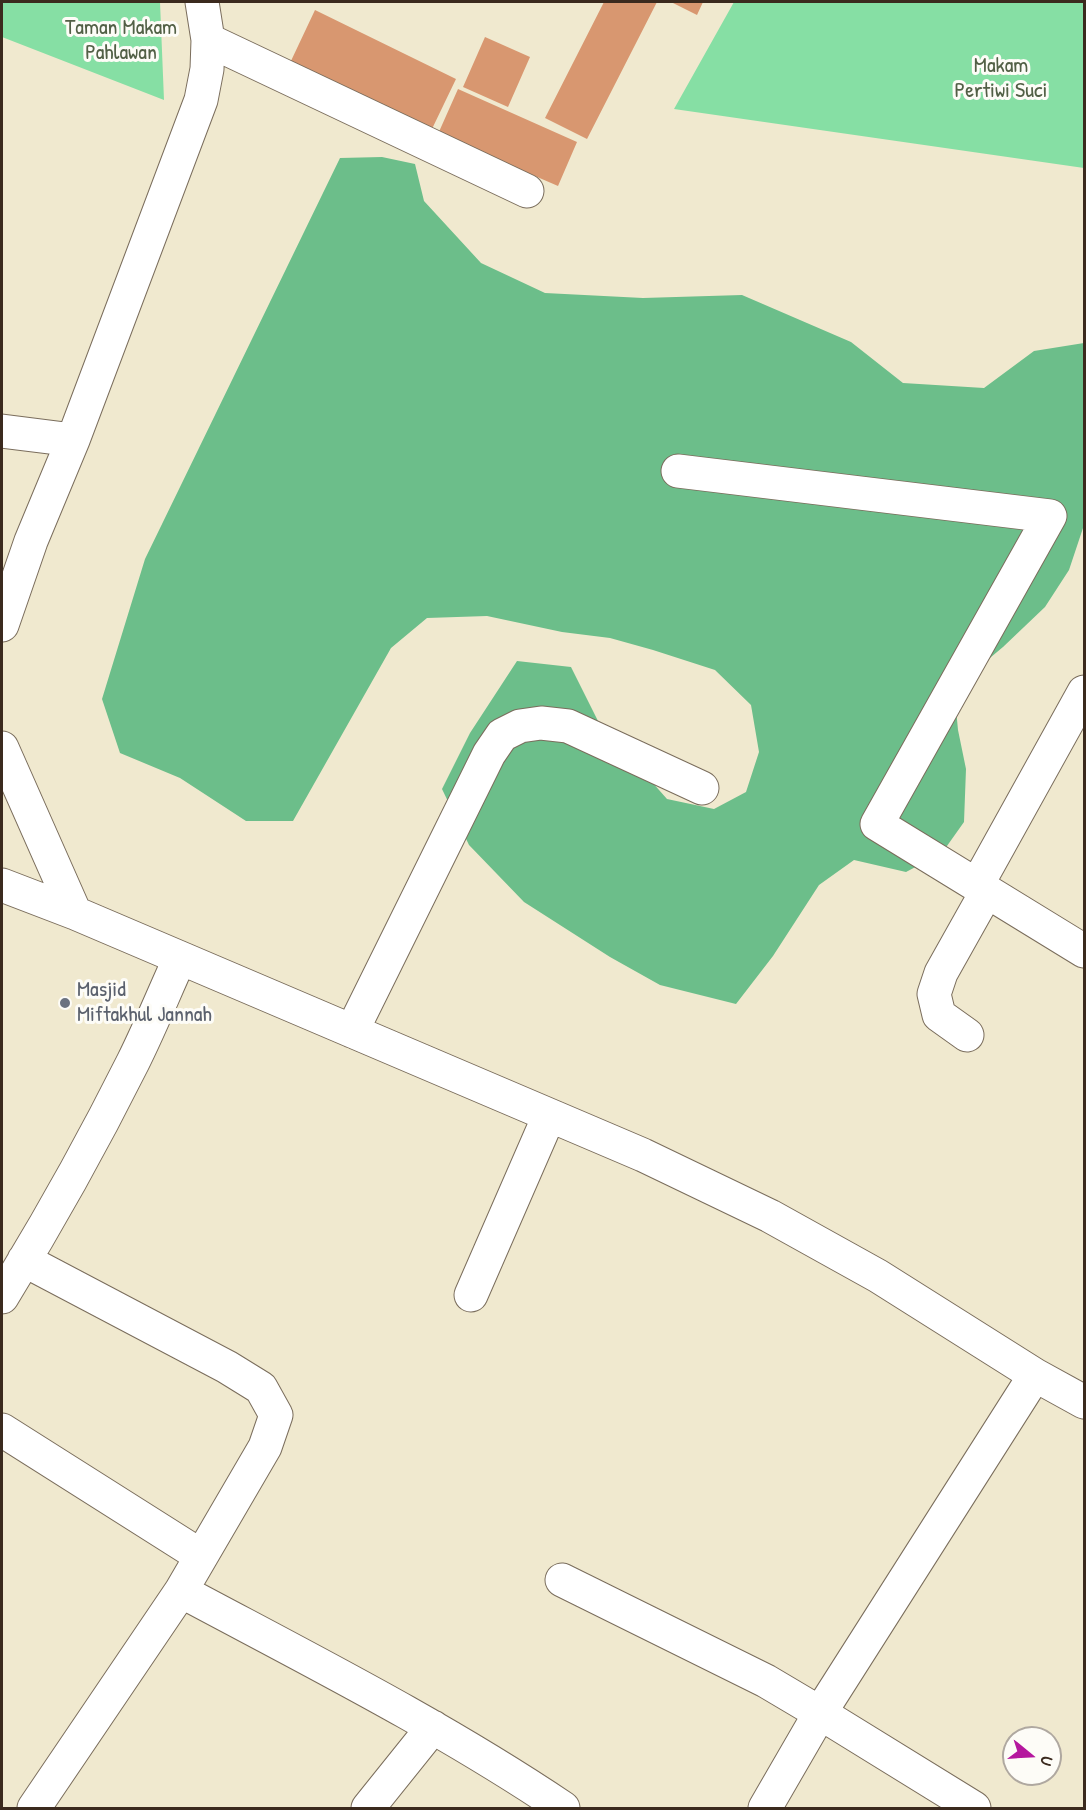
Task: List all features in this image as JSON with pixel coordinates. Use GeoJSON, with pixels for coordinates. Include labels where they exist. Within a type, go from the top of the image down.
{"type":"FeatureCollection","features":[{"type":"Feature","properties":{"kind":"street"},"geometry":{"type":"LineString","coordinates":[[2,625],[31,541],[73,440],[201,100],[207,69],[208,40],[202,2]]}},
{"type":"Feature","properties":{"kind":"street"},"geometry":{"type":"LineString","coordinates":[[208,40],[527,191]]}},
{"type":"Feature","properties":{"kind":"street"},"geometry":{"type":"LineString","coordinates":[[2,431],[73,440]]}},
{"type":"Feature","properties":{"kind":"street"},"geometry":{"type":"LineString","coordinates":[[678,471],[1050,516],[876,824],[1084,951]]}},
{"type":"Feature","properties":{"kind":"street"},"geometry":{"type":"LineString","coordinates":[[967,1035],[939,1016],[934,994],[941,973],[982,888],[1084,692]]}},
{"type":"Feature","properties":{"kind":"street"},"geometry":{"type":"LineString","coordinates":[[352,1031],[489,754],[502,735],[520,726],[541,723],[568,726],[702,788]]}},
{"type":"Feature","properties":{"kind":"street"},"geometry":{"type":"LineString","coordinates":[[2,748],[75,912]]}},
{"type":"Feature","properties":{"kind":"street"},"geometry":{"type":"LineString","coordinates":[[2,885],[75,912],[643,1155],[770,1216],[878,1276],[1035,1375],[1084,1402]]}},
{"type":"Feature","properties":{"kind":"street"},"geometry":{"type":"LineString","coordinates":[[2,1297],[90,1144],[134,1061],[180,958]]}},
{"type":"Feature","properties":{"kind":"street"},"geometry":{"type":"LineString","coordinates":[[471,1295],[549,1116]]}},
{"type":"Feature","properties":{"kind":"street"},"geometry":{"type":"LineString","coordinates":[[24,1260],[227,1367],[261,1388],[276,1415],[265,1447],[181,1591],[34,1809]]}},
{"type":"Feature","properties":{"kind":"street"},"geometry":{"type":"LineString","coordinates":[[765,1809],[820,1713],[1035,1375]]}},
{"type":"Feature","properties":{"kind":"street"},"geometry":{"type":"LineString","coordinates":[[2,1430],[201,1556]]}},
{"type":"Feature","properties":{"kind":"street"},"geometry":{"type":"LineString","coordinates":[[562,1580],[766,1681],[974,1809]]}},
{"type":"Feature","properties":{"kind":"street"},"geometry":{"type":"LineString","coordinates":[[181,1591],[433,1726],[509,1772],[563,1809]]}},
{"type":"Feature","properties":{"kind":"street"},"geometry":{"type":"LineString","coordinates":[[368,1809],[433,1726]]}},
{"type":"Feature","properties":{"kind":"green space","name":"Taman Makam Pahlawan"},"geometry":{"type":"Polygon","coordinates":[[[2,2],[160,2],[164,100],[2,37],[2,2]]]}},
{"type":"Feature","properties":{"kind":"green space","name":"Makam Pertiwi Suci"},"geometry":{"type":"Polygon","coordinates":[[[734,2],[1084,2],[1084,168],[674,109],[734,2]]]}},
{"type":"Feature","properties":{"kind":"green space"},"geometry":{"type":"Polygon","coordinates":[[[382,157],[415,164],[424,201],[481,263],[545,293],[643,298],[742,295],[851,342],[903,383],[984,388],[1034,351],[1084,343],[1084,525],[1069,570],[1045,607],[1003,647],[954,688],[958,730],[966,769],[964,822],[942,853],[906,872],[854,860],[819,885],[773,956],[736,1004],[660,985],[610,957],[524,902],[469,845],[442,789],[470,733],[517,661],[571,667],[598,721],[667,799],[714,809],[746,792],[759,752],[751,705],[715,670],[610,638],[562,632],[487,616],[427,618],[391,648],[293,821],[246,821],[180,778],[120,753],[102,699],[145,559],[340,158],[382,157]]]}},
{"type":"Feature","properties":{"kind":"building"},"geometry":{"type":"Polygon","coordinates":[[[604,2],[657,2],[587,139],[545,118],[604,2]]]}},
{"type":"Feature","properties":{"kind":"building"},"geometry":{"type":"Polygon","coordinates":[[[671,2],[703,2],[697,15],[671,2]]]}},
{"type":"Feature","properties":{"kind":"building"},"geometry":{"type":"Polygon","coordinates":[[[315,10],[456,79],[431,131],[290,63],[315,10]]]}},
{"type":"Feature","properties":{"kind":"building"},"geometry":{"type":"Polygon","coordinates":[[[485,37],[530,57],[508,107],[463,87],[485,37]]]}},
{"type":"Feature","properties":{"kind":"building"},"geometry":{"type":"Polygon","coordinates":[[[458,89],[577,142],[558,186],[438,134],[458,89]]]}},
{"type":"Feature","properties":{"kind":"place","name":"Masjid Miftakhul Jannah"},"geometry":{"type":"Point","coordinates":[65,1003]}}]}
